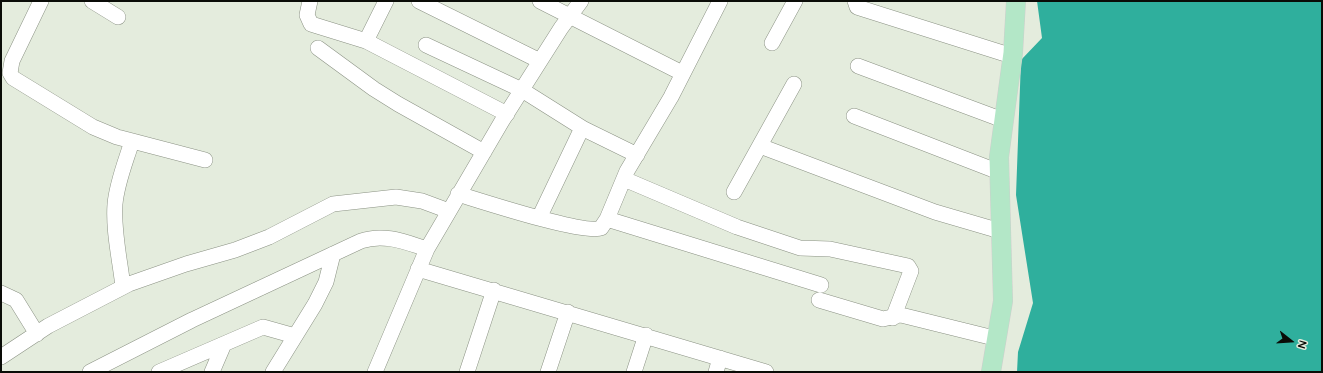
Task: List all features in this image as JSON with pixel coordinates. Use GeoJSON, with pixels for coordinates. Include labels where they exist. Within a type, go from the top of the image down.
{"type":"FeatureCollection","features":[{"type":"Feature","properties":{"kind":"main road"},"geometry":{"type":"LineString","coordinates":[[991,372],[998,339],[1002,302],[999,172],[1003,120],[1012,56],[1016,1]]}},
{"type":"Feature","properties":{"kind":"street"},"geometry":{"type":"LineString","coordinates":[[92,1],[118,17]]}},
{"type":"Feature","properties":{"kind":"street"},"geometry":{"type":"LineString","coordinates":[[310,1],[307,15],[311,24],[366,41],[507,114]]}},
{"type":"Feature","properties":{"kind":"street"},"geometry":{"type":"LineString","coordinates":[[366,41],[386,1]]}},
{"type":"Feature","properties":{"kind":"street"},"geometry":{"type":"LineString","coordinates":[[540,1],[682,73]]}},
{"type":"Feature","properties":{"kind":"street"},"geometry":{"type":"LineString","coordinates":[[375,372],[427,249],[458,194],[507,114],[540,61],[581,1]]}},
{"type":"Feature","properties":{"kind":"street"},"geometry":{"type":"LineString","coordinates":[[458,194],[539,218],[598,229],[601,228],[624,179],[720,1]]}},
{"type":"Feature","properties":{"kind":"street"},"geometry":{"type":"LineString","coordinates":[[772,43],[795,1]]}},
{"type":"Feature","properties":{"kind":"street"},"geometry":{"type":"LineString","coordinates":[[855,1],[857,7],[1012,56]]}},
{"type":"Feature","properties":{"kind":"street"},"geometry":{"type":"LineString","coordinates":[[419,2],[540,61]]}},
{"type":"Feature","properties":{"kind":"street"},"geometry":{"type":"LineString","coordinates":[[36,3],[12,61],[10,73],[13,78],[93,127],[132,141],[205,160]]}},
{"type":"Feature","properties":{"kind":"street"},"geometry":{"type":"LineString","coordinates":[[426,45],[522,90],[582,128],[637,155]]}},
{"type":"Feature","properties":{"kind":"street"},"geometry":{"type":"LineString","coordinates":[[318,48],[392,100],[484,152]]}},
{"type":"Feature","properties":{"kind":"street"},"geometry":{"type":"LineString","coordinates":[[858,66],[1003,120]]}},
{"type":"Feature","properties":{"kind":"street"},"geometry":{"type":"LineString","coordinates":[[734,192],[794,84]]}},
{"type":"Feature","properties":{"kind":"street"},"geometry":{"type":"LineString","coordinates":[[854,116],[999,172]]}},
{"type":"Feature","properties":{"kind":"street"},"geometry":{"type":"LineString","coordinates":[[539,218],[582,128]]}},
{"type":"Feature","properties":{"kind":"street"},"geometry":{"type":"LineString","coordinates":[[123,287],[115,220],[115,206],[119,184],[132,141]]}},
{"type":"Feature","properties":{"kind":"street"},"geometry":{"type":"LineString","coordinates":[[760,146],[935,212],[1000,231]]}},
{"type":"Feature","properties":{"kind":"street"},"geometry":{"type":"LineString","coordinates":[[624,179],[737,227],[800,248],[830,249],[908,266],[911,271],[892,318]]}},
{"type":"Feature","properties":{"kind":"street"},"geometry":{"type":"LineString","coordinates":[[1,357],[37,334],[123,287],[171,268],[235,250],[269,237],[333,204],[396,196],[422,200],[449,210]]}},
{"type":"Feature","properties":{"kind":"street"},"geometry":{"type":"LineString","coordinates":[[606,219],[821,285]]}},
{"type":"Feature","properties":{"kind":"street"},"geometry":{"type":"LineString","coordinates":[[90,372],[192,320],[372,237],[390,238],[427,249]]}},
{"type":"Feature","properties":{"kind":"street"},"geometry":{"type":"LineString","coordinates":[[273,372],[315,304],[326,282],[333,254]]}},
{"type":"Feature","properties":{"kind":"street"},"geometry":{"type":"LineString","coordinates":[[418,268],[766,372]]}},
{"type":"Feature","properties":{"kind":"street"},"geometry":{"type":"LineString","coordinates":[[467,372],[494,290]]}},
{"type":"Feature","properties":{"kind":"street"},"geometry":{"type":"LineString","coordinates":[[1,293],[16,300],[37,334]]}},
{"type":"Feature","properties":{"kind":"street"},"geometry":{"type":"LineString","coordinates":[[819,300],[883,320],[900,315],[998,339]]}},
{"type":"Feature","properties":{"kind":"street"},"geometry":{"type":"LineString","coordinates":[[548,372],[568,312]]}},
{"type":"Feature","properties":{"kind":"street"},"geometry":{"type":"LineString","coordinates":[[159,372],[263,327],[295,336]]}},
{"type":"Feature","properties":{"kind":"street"},"geometry":{"type":"LineString","coordinates":[[634,372],[646,335]]}},
{"type":"Feature","properties":{"kind":"street"},"geometry":{"type":"LineString","coordinates":[[212,372],[224,344]]}},
{"type":"Feature","properties":{"kind":"street"},"geometry":{"type":"LineString","coordinates":[[716,372],[720,358]]}},
{"type":"Feature","properties":{"kind":"water"},"geometry":{"type":"Polygon","coordinates":[[[1037,1],[1322,1],[1322,372],[1017,372],[1018,352],[1033,303],[1016,195],[1021,60],[1042,38],[1037,1]]]}}]}
